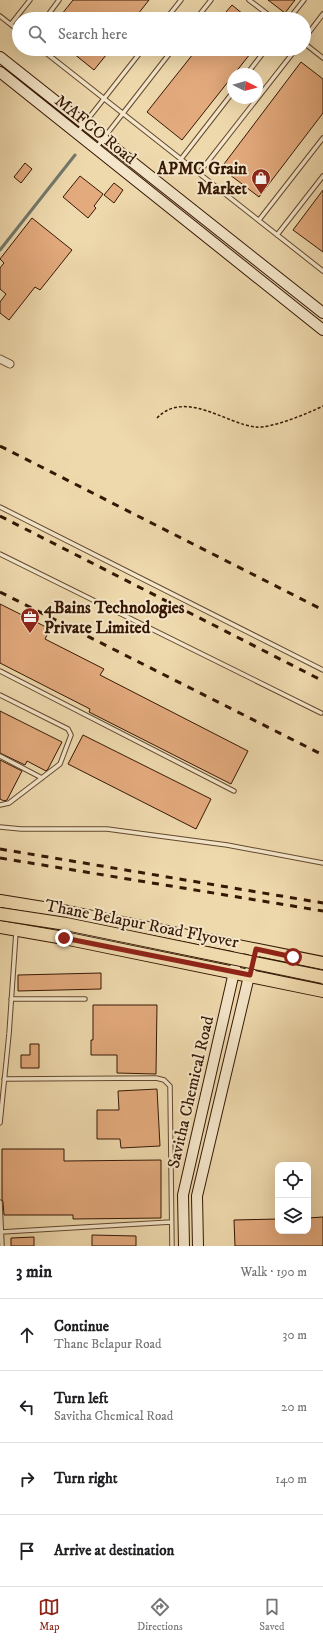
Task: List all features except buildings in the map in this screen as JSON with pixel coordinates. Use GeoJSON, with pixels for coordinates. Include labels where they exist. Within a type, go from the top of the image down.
{"type":"FeatureCollection","features":[{"type":"Feature","properties":{"kind":"main road","name":"MAFCO Road"},"geometry":{"type":"LineString","coordinates":[[0,57],[323,313]]}},
{"type":"Feature","properties":{"kind":"main road","name":"MAFCO Road"},"geometry":{"type":"LineString","coordinates":[[0,72],[323,330]]}},
{"type":"Feature","properties":{"kind":"main road"},"geometry":{"type":"LineString","coordinates":[[0,901],[68,912],[256,949],[323,964]]}},
{"type":"Feature","properties":{"kind":"main road","name":"Thane Belapur Road Flyover"},"geometry":{"type":"LineString","coordinates":[[0,914],[66,924],[323,978]]}},
{"type":"Feature","properties":{"kind":"main road"},"geometry":{"type":"LineString","coordinates":[[0,927],[250,975],[323,991]]}},
{"type":"Feature","properties":{"kind":"main road","name":"Savitha Chemical Road"},"geometry":{"type":"LineString","coordinates":[[184,1246],[183,1195],[240,946]]}},
{"type":"Feature","properties":{"kind":"main road","name":"Savitha Chemical Road"},"geometry":{"type":"LineString","coordinates":[[198,1246],[197,1196],[256,949]]}},
{"type":"Feature","properties":{"kind":"street"},"geometry":{"type":"LineString","coordinates":[[0,359],[10,364]]}},
{"type":"Feature","properties":{"kind":"lane"},"geometry":{"type":"LineString","coordinates":[[20,12],[30,0]]}},
{"type":"Feature","properties":{"kind":"lane"},"geometry":{"type":"LineString","coordinates":[[50,12],[59,0]]}},
{"type":"Feature","properties":{"kind":"lane"},"geometry":{"type":"LineString","coordinates":[[172,12],[181,0]]}},
{"type":"Feature","properties":{"kind":"lane"},"geometry":{"type":"LineString","coordinates":[[202,12],[211,0]]}},
{"type":"Feature","properties":{"kind":"lane"},"geometry":{"type":"LineString","coordinates":[[249,0],[265,12]]}},
{"type":"Feature","properties":{"kind":"lane"},"geometry":{"type":"LineString","coordinates":[[295,12],[304,0]]}},
{"type":"Feature","properties":{"kind":"lane"},"geometry":{"type":"LineString","coordinates":[[311,29],[323,14]]}},
{"type":"Feature","properties":{"kind":"lane"},"geometry":{"type":"LineString","coordinates":[[0,16],[10,24],[12,22]]}},
{"type":"Feature","properties":{"kind":"lane"},"geometry":{"type":"LineString","coordinates":[[311,49],[323,58]]}},
{"type":"Feature","properties":{"kind":"lane"},"geometry":{"type":"LineString","coordinates":[[50,56],[323,271]]}},
{"type":"Feature","properties":{"kind":"lane"},"geometry":{"type":"LineString","coordinates":[[77,134],[138,56]]}},
{"type":"Feature","properties":{"kind":"lane"},"geometry":{"type":"LineString","coordinates":[[96,148],[168,56]]}},
{"type":"Feature","properties":{"kind":"lane"},"geometry":{"type":"LineString","coordinates":[[252,68],[261,56]]}},
{"type":"Feature","properties":{"kind":"lane"},"geometry":{"type":"LineString","coordinates":[[199,174],[291,56]]}},
{"type":"Feature","properties":{"kind":"lane"},"geometry":{"type":"LineString","coordinates":[[181,159],[227,100]]}},
{"type":"Feature","properties":{"kind":"lane"},"geometry":{"type":"LineString","coordinates":[[259,220],[323,138]]}},
{"type":"Feature","properties":{"kind":"lane"},"geometry":{"type":"LineString","coordinates":[[277,235],[323,176]]}},
{"type":"Feature","properties":{"kind":"lane"},"geometry":{"type":"LineString","coordinates":[[0,507],[323,670]]}},
{"type":"Feature","properties":{"kind":"lane"},"geometry":{"type":"LineString","coordinates":[[0,554],[321,713]]}},
{"type":"Feature","properties":{"kind":"lane"},"geometry":{"type":"LineString","coordinates":[[0,671],[234,791]]}},
{"type":"Feature","properties":{"kind":"lane"},"geometry":{"type":"LineString","coordinates":[[0,695],[68,729],[71,735],[60,764],[9,803],[0,805]]}},
{"type":"Feature","properties":{"kind":"lane"},"geometry":{"type":"LineString","coordinates":[[0,756],[42,778]]}},
{"type":"Feature","properties":{"kind":"lane"},"geometry":{"type":"LineString","coordinates":[[0,826],[20,829],[107,829],[226,845],[323,863]]}},
{"type":"Feature","properties":{"kind":"lane"},"geometry":{"type":"LineString","coordinates":[[0,1123],[16,929]]}},
{"type":"Feature","properties":{"kind":"lane"},"geometry":{"type":"LineString","coordinates":[[11,999],[85,998]]}},
{"type":"Feature","properties":{"kind":"lane"},"geometry":{"type":"LineString","coordinates":[[4,1079],[156,1078],[164,1080],[170,1086],[172,1246]]}},
{"type":"Feature","properties":{"kind":"lane"},"geometry":{"type":"LineString","coordinates":[[0,1202],[2,1246]]}},
{"type":"Feature","properties":{"kind":"lane"},"geometry":{"type":"LineString","coordinates":[[1,1232],[171,1222]]}},
{"type":"Feature","properties":{"kind":"path"},"geometry":{"type":"LineString","coordinates":[[157,418],[163,412],[172,408],[188,407],[212,411],[257,428],[276,424],[323,406]]}},
{"type":"Feature","properties":{"kind":"waterway"},"geometry":{"type":"LineString","coordinates":[[0,250],[75,155]]}},
{"type":"Feature","properties":{"kind":"railway"},"geometry":{"type":"LineString","coordinates":[[0,446],[323,610]]}},
{"type":"Feature","properties":{"kind":"railway"},"geometry":{"type":"LineString","coordinates":[[0,516],[323,681]]}},
{"type":"Feature","properties":{"kind":"railway"},"geometry":{"type":"LineString","coordinates":[[0,592],[323,755]]}},
{"type":"Feature","properties":{"kind":"railway"},"geometry":{"type":"LineString","coordinates":[[0,849],[323,903]]}},
{"type":"Feature","properties":{"kind":"railway"},"geometry":{"type":"LineString","coordinates":[[0,858],[323,911]]}},
{"type":"Feature","properties":{"kind":"place","name":"APMC Grain Market"},"geometry":{"type":"Point","coordinates":[261,195]}},
{"type":"Feature","properties":{"kind":"place","name":"4Bains Technologies Private Limited"},"geometry":{"type":"Point","coordinates":[30,634]}},
{"type":"Feature","properties":{"kind":"route"},"geometry":{"type":"LineString","coordinates":[[64,938],[250,975],[256,949],[293,957]]}}]}
